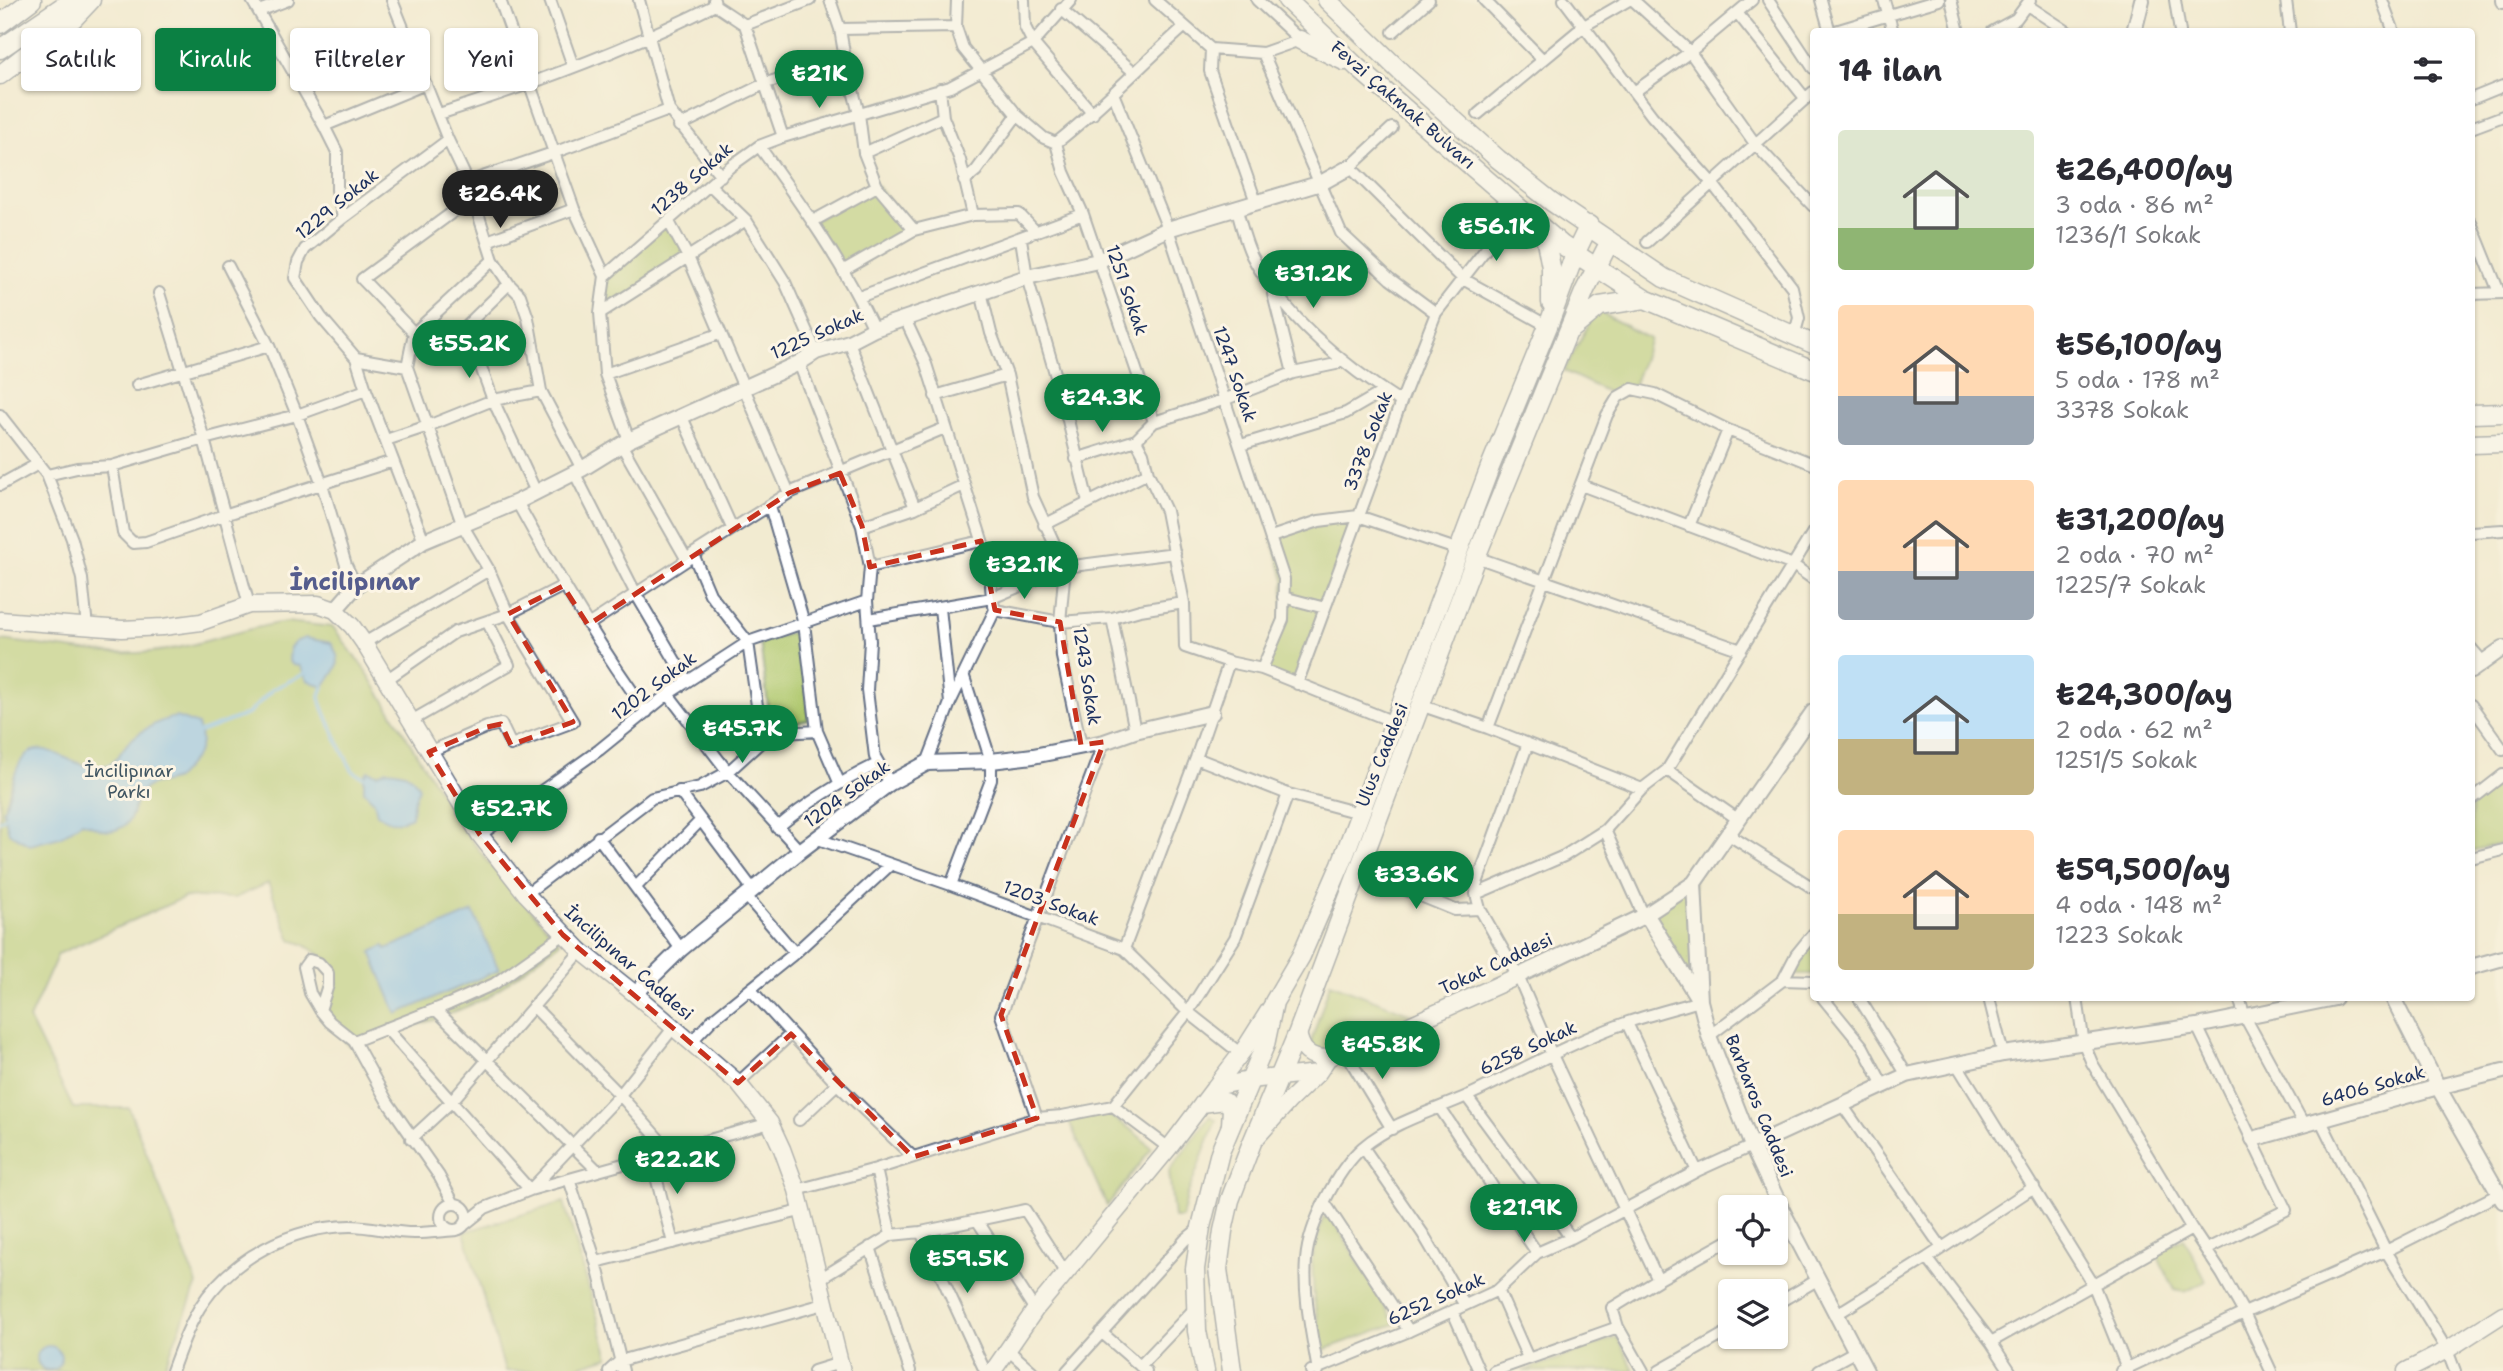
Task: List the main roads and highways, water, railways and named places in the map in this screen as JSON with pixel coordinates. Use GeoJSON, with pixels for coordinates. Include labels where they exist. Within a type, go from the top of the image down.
{"type":"FeatureCollection","features":[{"type":"Feature","properties":{"kind":"main road"},"geometry":{"type":"LineString","coordinates":[[0,11],[14,0]]}},
{"type":"Feature","properties":{"kind":"main road"},"geometry":{"type":"LineString","coordinates":[[0,24],[32,0]]}},
{"type":"Feature","properties":{"kind":"main road"},"geometry":{"type":"LineString","coordinates":[[0,49],[91,0]]}},
{"type":"Feature","properties":{"kind":"main road","name":"Fevzi Çakmak Bulvarı"},"geometry":{"type":"LineString","coordinates":[[1287,0],[1357,67],[1544,231],[1575,254],[1645,299],[1810,369]]}},
{"type":"Feature","properties":{"kind":"main road","name":"Fevzi Çakmak Bulvarı"},"geometry":{"type":"LineString","coordinates":[[1327,0],[1406,77],[1498,159],[1552,202],[1664,278],[1810,343]]}},
{"type":"Feature","properties":{"kind":"main road"},"geometry":{"type":"LineString","coordinates":[[0,75],[73,9]]}},
{"type":"Feature","properties":{"kind":"main road"},"geometry":{"type":"LineString","coordinates":[[1300,40],[1357,67]]}},
{"type":"Feature","properties":{"kind":"main road","name":"Ulus Caddesi"},"geometry":{"type":"LineString","coordinates":[[1205,1371],[1197,1331],[1195,1269],[1211,1181],[1229,1129],[1265,1045],[1274,1002],[1301,956],[1341,864],[1490,467],[1589,225]]}},
{"type":"Feature","properties":{"kind":"main road"},"geometry":{"type":"LineString","coordinates":[[1544,231],[1551,267],[1549,322]]}},
{"type":"Feature","properties":{"kind":"main road","name":"Ulus Caddesi"},"geometry":{"type":"LineString","coordinates":[[1232,1371],[1218,1269],[1230,1200],[1360,872],[1476,557],[1595,268],[1610,241]]}},
{"type":"Feature","properties":{"kind":"main road"},"geometry":{"type":"LineString","coordinates":[[1570,331],[1600,306],[1645,299]]}},
{"type":"Feature","properties":{"kind":"main road"},"geometry":{"type":"LineString","coordinates":[[2475,414],[2503,412]]}},
{"type":"Feature","properties":{"kind":"main road"},"geometry":{"type":"LineString","coordinates":[[2475,444],[2503,443]]}},
{"type":"Feature","properties":{"kind":"main road","name":"İncilipınar Caddesi"},"geometry":{"type":"LineString","coordinates":[[0,620],[122,629],[201,622],[250,605],[318,604],[335,610],[352,626],[364,643],[480,835],[526,894],[563,935],[738,1083],[770,1123],[797,1190],[800,1211],[841,1367]]}},
{"type":"Feature","properties":{"kind":"main road","name":"Tokat Caddesi"},"geometry":{"type":"LineString","coordinates":[[1251,1145],[1289,1101],[1318,1073],[1328,1058],[1385,1036],[1518,976]]}},
{"type":"Feature","properties":{"kind":"main road"},"geometry":{"type":"LineString","coordinates":[[993,1371],[1035,1310],[1169,1148],[1241,1054],[1274,1002]]}},
{"type":"Feature","properties":{"kind":"main road"},"geometry":{"type":"LineString","coordinates":[[1298,1032],[1302,1047],[1309,1055],[1328,1058]]}},
{"type":"Feature","properties":{"kind":"main road"},"geometry":{"type":"LineString","coordinates":[[1215,1087],[1249,1080],[1318,1073]]}},
{"type":"Feature","properties":{"kind":"main road"},"geometry":{"type":"LineString","coordinates":[[1202,1104],[1221,1100],[1228,1104],[1231,1113],[1229,1129]]}},
{"type":"Feature","properties":{"kind":"main road"},"geometry":{"type":"LineString","coordinates":[[2406,1371],[2447,1350],[2503,1314]]}},
{"type":"Feature","properties":{"kind":"water"},"geometry":{"type":"Polygon","coordinates":[[[305,638],[331,643],[335,650],[337,666],[323,687],[307,680],[300,666],[289,661],[290,647],[305,638]]]}},
{"type":"Feature","properties":{"kind":"water"},"geometry":{"type":"Polygon","coordinates":[[[176,717],[198,725],[201,743],[197,753],[177,778],[144,789],[124,826],[108,831],[82,822],[60,837],[30,845],[9,833],[3,810],[16,771],[30,752],[46,750],[82,764],[107,765],[139,734],[157,723],[176,717]]]}},
{"type":"Feature","properties":{"kind":"water"},"geometry":{"type":"Polygon","coordinates":[[[387,770],[406,774],[419,788],[413,803],[412,817],[394,822],[382,817],[377,814],[374,801],[364,791],[364,777],[368,771],[378,774],[387,770]]]}},
{"type":"Feature","properties":{"kind":"water"},"geometry":{"type":"Polygon","coordinates":[[[473,912],[499,970],[397,1014],[371,952],[384,946],[386,949],[473,912]]]}},
{"type":"Feature","properties":{"kind":"water"},"geometry":{"type":"Polygon","coordinates":[[[49,1346],[58,1349],[61,1358],[58,1367],[49,1370],[40,1367],[37,1358],[40,1349],[49,1346]]]}},
{"type":"Feature","properties":{"kind":"waterway"},"geometry":{"type":"LineString","coordinates":[[200,732],[248,714],[273,689],[304,674]]}},
{"type":"Feature","properties":{"kind":"waterway"},"geometry":{"type":"LineString","coordinates":[[323,687],[321,702],[335,736],[354,772],[364,777]]}},
{"type":"Feature","properties":{"kind":"waterway"},"geometry":{"type":"LineString","coordinates":[[0,821],[5,817]]}},
{"type":"Feature","properties":{"kind":"district","name":"İncilipınar"},"geometry":{"type":"Point","coordinates":[355,582]}},
{"type":"Feature","properties":{"kind":"park label","name":"İncilipınar Parkı"},"geometry":{"type":"Point","coordinates":[129,781]}}]}
